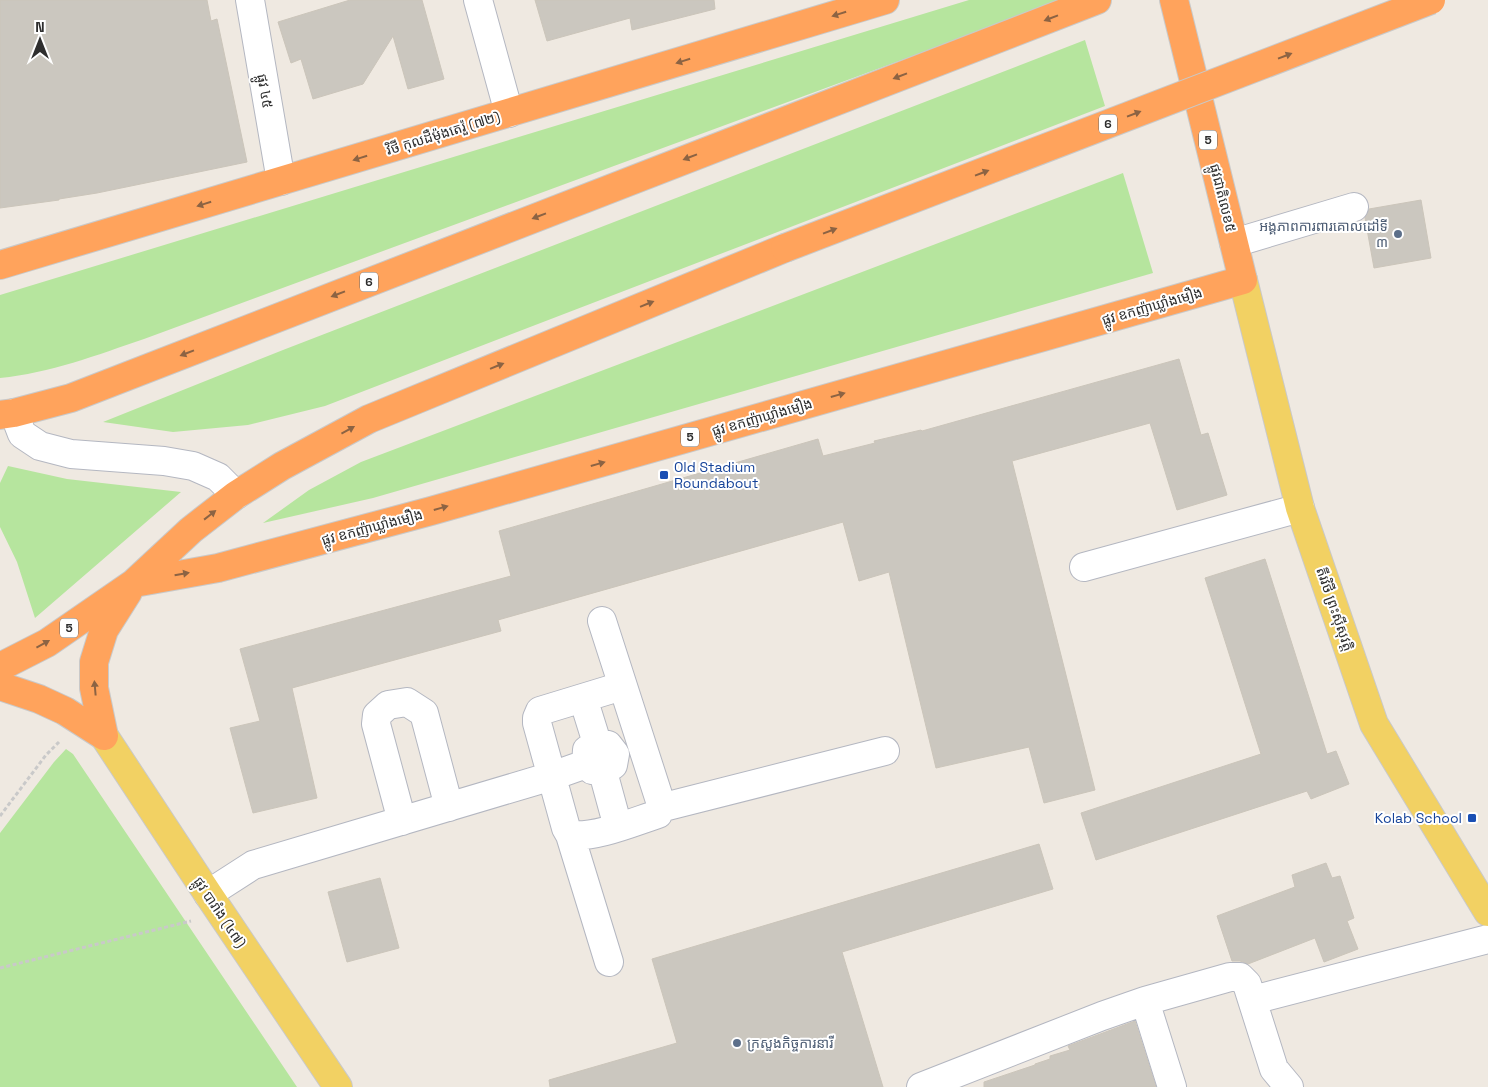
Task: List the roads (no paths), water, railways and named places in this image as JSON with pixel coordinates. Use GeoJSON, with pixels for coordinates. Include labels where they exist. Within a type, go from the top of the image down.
{"type":"FeatureCollection","features":[{"type":"Feature","properties":{"kind":"highway","name":"វិថី កុលដឺម៉ុងតេរ៉ួ (៧២)"},"geometry":{"type":"LineString","coordinates":[[0,265],[885,0]]}},
{"type":"Feature","properties":{"kind":"highway","name":"6"},"geometry":{"type":"LineString","coordinates":[[7,414],[71,398],[1097,0]]}},
{"type":"Feature","properties":{"kind":"highway","name":"ផ្លូវជាតិលេខ៥"},"geometry":{"type":"LineString","coordinates":[[1174,0],[1243,280]]}},
{"type":"Feature","properties":{"kind":"highway","name":"6"},"geometry":{"type":"LineString","coordinates":[[134,583],[191,530],[236,495],[282,466],[369,419],[785,248],[1430,0]]}},
{"type":"Feature","properties":{"kind":"highway","name":"ផ្លូវ ឧកញ៉ាឃ្លាំងមឿង"},"geometry":{"type":"LineString","coordinates":[[134,583],[218,568],[431,511],[1243,280]]}},
{"type":"Feature","properties":{"kind":"highway","name":"5"},"geometry":{"type":"LineString","coordinates":[[0,667],[47,643],[134,583]]}},
{"type":"Feature","properties":{"kind":"highway"},"geometry":{"type":"LineString","coordinates":[[104,736],[94,688],[94,662],[104,630],[134,583]]}},
{"type":"Feature","properties":{"kind":"highway"},"geometry":{"type":"LineString","coordinates":[[0,686],[39,699],[65,711],[104,736]]}},
{"type":"Feature","properties":{"kind":"main road","name":"តីរវិថី ព្រះស៊ីសុវត្តិ"},"geometry":{"type":"LineString","coordinates":[[1243,280],[1300,508],[1374,724],[1488,912]]}},
{"type":"Feature","properties":{"kind":"main road","name":"ផ្លូវ បារាំង (៤៧)"},"geometry":{"type":"LineString","coordinates":[[104,736],[338,1087]]}},
{"type":"Feature","properties":{"kind":"street","name":"ផ្លូវ ៤៥"},"geometry":{"type":"LineString","coordinates":[[250,0],[281,182]]}},
{"type":"Feature","properties":{"kind":"street"},"geometry":{"type":"LineString","coordinates":[[478,0],[509,113]]}},
{"type":"Feature","properties":{"kind":"street"},"geometry":{"type":"LineString","coordinates":[[1234,243],[1354,207]]}},
{"type":"Feature","properties":{"kind":"street"},"geometry":{"type":"LineString","coordinates":[[7,414],[22,434],[40,446],[71,454],[164,461],[193,466],[218,477],[236,495]]}},
{"type":"Feature","properties":{"kind":"street"},"geometry":{"type":"LineString","coordinates":[[1084,567],[1300,508]]}},
{"type":"Feature","properties":{"kind":"street"},"geometry":{"type":"LineString","coordinates":[[570,835],[580,836],[618,827],[658,814],[660,808],[660,801],[602,621]]}},
{"type":"Feature","properties":{"kind":"street"},"geometry":{"type":"LineString","coordinates":[[610,962],[570,835],[566,828],[537,718],[540,711],[622,686]]}},
{"type":"Feature","properties":{"kind":"street"},"geometry":{"type":"LineString","coordinates":[[584,698],[618,827]]}},
{"type":"Feature","properties":{"kind":"street"},"geometry":{"type":"LineString","coordinates":[[402,821],[376,724],[377,715],[388,705],[407,702],[424,713],[449,806]]}},
{"type":"Feature","properties":{"kind":"street"},"geometry":{"type":"LineString","coordinates":[[208,894],[252,865],[552,776],[600,758],[641,746]]}},
{"type":"Feature","properties":{"kind":"street"},"geometry":{"type":"LineString","coordinates":[[660,808],[885,751]]}},
{"type":"Feature","properties":{"kind":"street"},"geometry":{"type":"LineString","coordinates":[[1253,1000],[1488,938]]}},
{"type":"Feature","properties":{"kind":"street"},"geometry":{"type":"LineString","coordinates":[[921,1087],[1145,1001],[1230,977],[1240,977],[1247,984],[1253,1000],[1274,1068],[1289,1087]]}},
{"type":"Feature","properties":{"kind":"street"},"geometry":{"type":"LineString","coordinates":[[1145,1001],[1172,1087]]}},
{"type":"Feature","properties":{"kind":"place","name":"អង្គភាពការពារគោលដៅទី ៣"},"geometry":{"type":"Point","coordinates":[1398,234]}},
{"type":"Feature","properties":{"kind":"place","name":"Old Stadium Roundabout"},"geometry":{"type":"Point","coordinates":[664,475]}},
{"type":"Feature","properties":{"kind":"place","name":"Kolab School"},"geometry":{"type":"Point","coordinates":[1472,818]}},
{"type":"Feature","properties":{"kind":"place","name":"ក្រសួងកិច្ចការនារី"},"geometry":{"type":"Point","coordinates":[737,1043]}}]}
